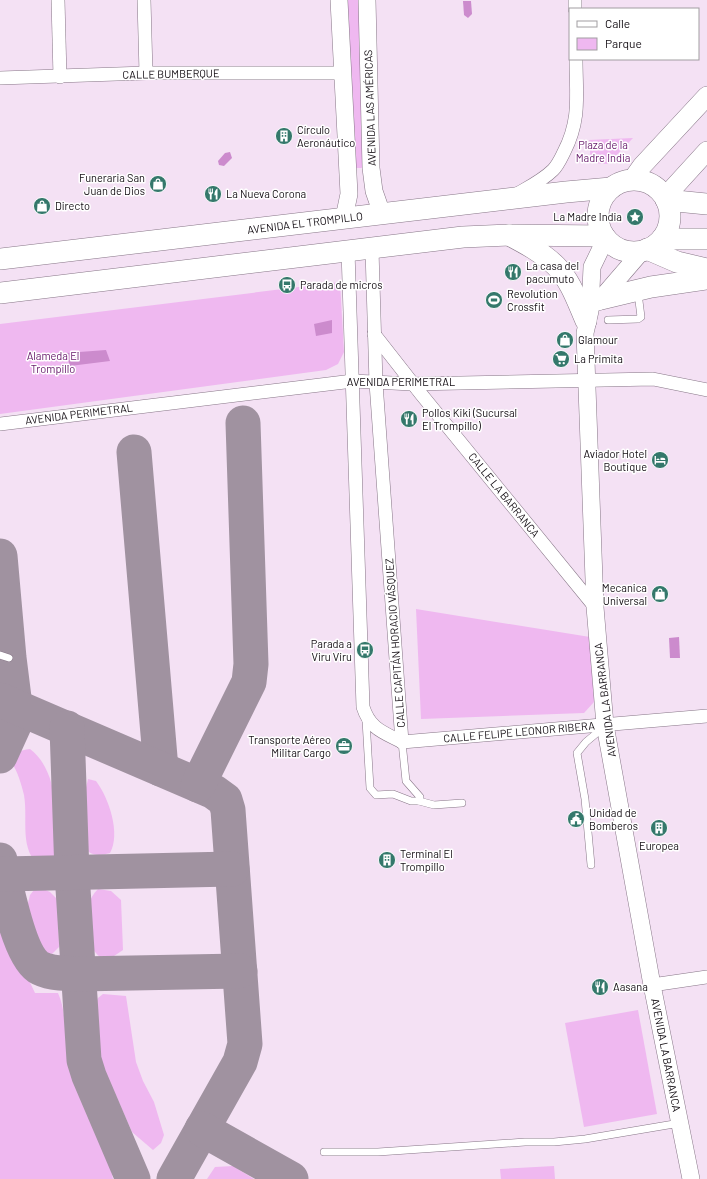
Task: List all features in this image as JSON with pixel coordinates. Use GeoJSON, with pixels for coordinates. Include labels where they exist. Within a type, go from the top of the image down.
{"type":"FeatureCollection","features":[{"type":"Feature","properties":{"kind":"main road"},"geometry":{"type":"LineString","coordinates":[[632,180],[642,166],[707,96]]}},
{"type":"Feature","properties":{"kind":"main road"},"geometry":{"type":"LineString","coordinates":[[707,106],[707,114]]}},
{"type":"Feature","properties":{"kind":"main road"},"geometry":{"type":"LineString","coordinates":[[666,199],[707,151]]}},
{"type":"Feature","properties":{"kind":"main road"},"geometry":{"type":"LineString","coordinates":[[650,246],[667,230],[670,220],[670,210],[666,199],[653,186],[643,181],[632,180],[611,188],[603,199],[598,211],[600,228],[605,237],[622,250],[632,252],[650,246],[707,239]]}},
{"type":"Feature","properties":{"kind":"main road","name":"AVENIDA EL TROMPILLO"},"geometry":{"type":"LineString","coordinates":[[0,259],[611,188]]}},
{"type":"Feature","properties":{"kind":"main road"},"geometry":{"type":"LineString","coordinates":[[666,199],[707,204]]}},
{"type":"Feature","properties":{"kind":"main road"},"geometry":{"type":"LineString","coordinates":[[0,293],[348,251],[372,250],[463,237],[509,235],[605,237]]}},
{"type":"Feature","properties":{"kind":"main road"},"geometry":{"type":"LineString","coordinates":[[509,235],[540,253],[556,267],[575,296],[592,311],[637,290],[707,279]]}},
{"type":"Feature","properties":{"kind":"main road"},"geometry":{"type":"LineString","coordinates":[[650,246],[677,262],[707,269]]}},
{"type":"Feature","properties":{"kind":"street"},"geometry":{"type":"LineString","coordinates":[[58,0],[60,77]]}},
{"type":"Feature","properties":{"kind":"street"},"geometry":{"type":"LineString","coordinates":[[144,0],[146,73]]}},
{"type":"Feature","properties":{"kind":"street"},"geometry":{"type":"LineString","coordinates":[[339,0],[349,194],[344,218]]}},
{"type":"Feature","properties":{"kind":"street","name":"AVENIDA LAS AMÉRICAS"},"geometry":{"type":"LineString","coordinates":[[367,0],[371,168],[374,191],[382,214]]}},
{"type":"Feature","properties":{"kind":"street"},"geometry":{"type":"LineString","coordinates":[[507,199],[536,183],[553,170],[559,162],[573,135],[577,114],[576,60]]}},
{"type":"Feature","properties":{"kind":"street","name":"CALLE BUMBERQUE"},"geometry":{"type":"LineString","coordinates":[[0,78],[146,73],[343,73]]}},
{"type":"Feature","properties":{"kind":"street"},"geometry":{"type":"LineString","coordinates":[[348,168],[350,172],[359,178],[369,173],[371,168]]}},
{"type":"Feature","properties":{"kind":"street","name":"AVENIDA LA BARRANCA"},"geometry":{"type":"LineString","coordinates":[[605,237],[592,267],[592,311],[588,379],[595,607],[605,726],[652,985],[691,1179]]}},
{"type":"Feature","properties":{"kind":"street"},"geometry":{"type":"LineString","coordinates":[[592,311],[650,246]]}},
{"type":"Feature","properties":{"kind":"street","name":"CALLE CAPITÁN HORACIO VÁSQUEZ"},"geometry":{"type":"LineString","coordinates":[[372,250],[376,383],[402,742]]}},
{"type":"Feature","properties":{"kind":"street"},"geometry":{"type":"LineString","coordinates":[[348,251],[363,707],[366,717]]}},
{"type":"Feature","properties":{"kind":"street","name":"CALLE LA BARRANCA"},"geometry":{"type":"LineString","coordinates":[[374,334],[412,384],[595,607]]}},
{"type":"Feature","properties":{"kind":"street","name":"AVENIDA PERIMETRAL"},"geometry":{"type":"LineString","coordinates":[[0,424],[353,381],[412,384],[588,379],[653,379],[707,390]]}},
{"type":"Feature","properties":{"kind":"street","name":"CALLE FELIPE LEONOR RIBERA"},"geometry":{"type":"LineString","coordinates":[[402,742],[605,726],[707,716]]}},
{"type":"Feature","properties":{"kind":"street","name":"CALLE CAPITÁN HORACIO VÁSQUEZ"},"geometry":{"type":"LineString","coordinates":[[366,717],[375,728],[402,742]]}},
{"type":"Feature","properties":{"kind":"street"},"geometry":{"type":"LineString","coordinates":[[652,985],[707,977]]}},
{"type":"Feature","properties":{"kind":"lane"},"geometry":{"type":"LineString","coordinates":[[608,320],[638,319],[641,317],[637,290]]}},
{"type":"Feature","properties":{"kind":"lane"},"geometry":{"type":"LineString","coordinates":[[0,655],[9,658]]}},
{"type":"Feature","properties":{"kind":"lane"},"geometry":{"type":"LineString","coordinates":[[366,717],[370,788],[376,795],[393,794],[411,801],[419,801],[434,805],[462,803]]}},
{"type":"Feature","properties":{"kind":"lane"},"geometry":{"type":"LineString","coordinates":[[591,865],[585,799],[577,753],[586,742],[605,726]]}},
{"type":"Feature","properties":{"kind":"lane"},"geometry":{"type":"LineString","coordinates":[[402,742],[406,781],[418,794],[419,801]]}},
{"type":"Feature","properties":{"kind":"lane"},"geometry":{"type":"LineString","coordinates":[[324,1152],[378,1152],[525,1142],[554,1142],[585,1139],[680,1123]]}},
{"type":"Feature","properties":{"kind":"green space"},"geometry":{"type":"Polygon","coordinates":[[[345,0],[364,0],[369,168],[351,168],[345,0]]]}},
{"type":"Feature","properties":{"kind":"green space","name":"Plaza de la Madre India"},"geometry":{"type":"Polygon","coordinates":[[[633,138],[608,164],[591,163],[589,140],[633,138]]]}},
{"type":"Feature","properties":{"kind":"green space","name":"Alameda El Trompillo"},"geometry":{"type":"Polygon","coordinates":[[[340,282],[344,352],[338,364],[326,370],[0,414],[0,324],[340,282]]]}},
{"type":"Feature","properties":{"kind":"green space"},"geometry":{"type":"Polygon","coordinates":[[[416,609],[590,637],[594,702],[584,713],[421,719],[416,609]]]}},
{"type":"Feature","properties":{"kind":"green space"},"geometry":{"type":"Polygon","coordinates":[[[30,749],[40,759],[47,770],[52,784],[56,813],[58,856],[43,863],[35,862],[30,855],[25,830],[24,795],[19,778],[12,763],[18,753],[23,750],[30,749]]]}},
{"type":"Feature","properties":{"kind":"green space"},"geometry":{"type":"Polygon","coordinates":[[[88,779],[96,781],[101,788],[112,816],[114,836],[110,853],[96,855],[87,850],[82,842],[81,816],[88,779]]]}},
{"type":"Feature","properties":{"kind":"green space"},"geometry":{"type":"Polygon","coordinates":[[[41,888],[50,892],[58,900],[59,947],[52,954],[39,952],[28,933],[27,907],[30,895],[34,890],[41,888]]]}},
{"type":"Feature","properties":{"kind":"green space"},"geometry":{"type":"Polygon","coordinates":[[[98,889],[111,891],[121,900],[123,950],[111,958],[101,958],[90,943],[87,934],[86,915],[88,905],[98,889]]]}},
{"type":"Feature","properties":{"kind":"green space"},"geometry":{"type":"Polygon","coordinates":[[[0,919],[35,993],[58,993],[64,1012],[70,1071],[80,1099],[105,1151],[113,1179],[0,1179],[0,919]]]}},
{"type":"Feature","properties":{"kind":"green space"},"geometry":{"type":"Polygon","coordinates":[[[103,994],[126,996],[136,1062],[143,1081],[154,1102],[164,1135],[161,1143],[153,1150],[132,1132],[101,1062],[94,1008],[98,998],[103,994]]]}},
{"type":"Feature","properties":{"kind":"green space"},"geometry":{"type":"Polygon","coordinates":[[[638,1010],[657,1114],[584,1127],[565,1023],[638,1010]]]}},
{"type":"Feature","properties":{"kind":"green space"},"geometry":{"type":"Polygon","coordinates":[[[233,1166],[254,1179],[207,1179],[215,1167],[233,1166]]]}},
{"type":"Feature","properties":{"kind":"green space"},"geometry":{"type":"Polygon","coordinates":[[[554,1166],[555,1179],[501,1179],[500,1169],[554,1166]]]}},
{"type":"Feature","properties":{"kind":"shaded area"},"geometry":{"type":"Polygon","coordinates":[[[463,1],[471,1],[472,14],[468,18],[464,15],[463,1]]]}},
{"type":"Feature","properties":{"kind":"shaded area"},"geometry":{"type":"Polygon","coordinates":[[[230,152],[232,158],[224,166],[219,165],[218,161],[225,153],[230,152]]]}},
{"type":"Feature","properties":{"kind":"shaded area"},"geometry":{"type":"Polygon","coordinates":[[[332,320],[332,333],[316,336],[314,324],[332,320]]]}},
{"type":"Feature","properties":{"kind":"shaded area"},"geometry":{"type":"Polygon","coordinates":[[[106,350],[110,361],[70,366],[66,353],[106,350]]]}},
{"type":"Feature","properties":{"kind":"shaded area"},"geometry":{"type":"Polygon","coordinates":[[[679,637],[680,658],[670,658],[669,638],[679,637]]]}},
{"type":"Feature","properties":{"kind":"taxiway"},"geometry":{"type":"LineString","coordinates":[[198,785],[249,682],[251,664],[243,423]]}},
{"type":"Feature","properties":{"kind":"taxiway"},"geometry":{"type":"LineString","coordinates":[[134,452],[161,769]]}},
{"type":"Feature","properties":{"kind":"taxiway"},"geometry":{"type":"LineString","coordinates":[[0,556],[15,706],[15,723],[0,756]]}},
{"type":"Feature","properties":{"kind":"taxiway"},"geometry":{"type":"LineString","coordinates":[[0,700],[214,792],[225,800],[228,810],[245,1044],[240,1062],[174,1179]]}},
{"type":"Feature","properties":{"kind":"taxiway"},"geometry":{"type":"LineString","coordinates":[[67,728],[72,873],[84,1060],[89,1076],[133,1179]]}},
{"type":"Feature","properties":{"kind":"taxiway"},"geometry":{"type":"LineString","coordinates":[[0,860],[9,901],[24,948],[31,959],[38,967],[42,969],[58,973],[78,974],[240,971]]}},
{"type":"Feature","properties":{"kind":"taxiway"},"geometry":{"type":"LineString","coordinates":[[4,874],[232,869]]}},
{"type":"Feature","properties":{"kind":"taxiway"},"geometry":{"type":"LineString","coordinates":[[202,1129],[291,1179]]}},
{"type":"Feature","properties":{"kind":"place","name":"Círculo Aeronáutico"},"geometry":{"type":"Point","coordinates":[284,136]}},
{"type":"Feature","properties":{"kind":"place","name":"Funeraria San Juan de Dios"},"geometry":{"type":"Point","coordinates":[158,184]}},
{"type":"Feature","properties":{"kind":"place","name":"La Nueva Corona"},"geometry":{"type":"Point","coordinates":[213,194]}},
{"type":"Feature","properties":{"kind":"place","name":"Directo"},"geometry":{"type":"Point","coordinates":[42,206]}},
{"type":"Feature","properties":{"kind":"place","name":"La Madre India"},"geometry":{"type":"Point","coordinates":[635,217]}},
{"type":"Feature","properties":{"kind":"place","name":"La casa del pacumuto"},"geometry":{"type":"Point","coordinates":[513,272]}},
{"type":"Feature","properties":{"kind":"place","name":"Parada de micros"},"geometry":{"type":"Point","coordinates":[287,285]}},
{"type":"Feature","properties":{"kind":"place","name":"Revolution Crossfit"},"geometry":{"type":"Point","coordinates":[494,300]}},
{"type":"Feature","properties":{"kind":"place","name":"Glamour"},"geometry":{"type":"Point","coordinates":[565,340]}},
{"type":"Feature","properties":{"kind":"place","name":"La Primita"},"geometry":{"type":"Point","coordinates":[561,359]}},
{"type":"Feature","properties":{"kind":"place","name":"Pollos Kiki (Sucursal El Trompillo)"},"geometry":{"type":"Point","coordinates":[409,419]}},
{"type":"Feature","properties":{"kind":"place","name":"Aviador Hotel Boutique"},"geometry":{"type":"Point","coordinates":[660,460]}},
{"type":"Feature","properties":{"kind":"place","name":"Mecanica Universal"},"geometry":{"type":"Point","coordinates":[660,594]}},
{"type":"Feature","properties":{"kind":"place","name":"Parada a Viru Viru"},"geometry":{"type":"Point","coordinates":[365,650]}},
{"type":"Feature","properties":{"kind":"place","name":"Transporte Aéreo Militar Cargo"},"geometry":{"type":"Point","coordinates":[344,746]}},
{"type":"Feature","properties":{"kind":"place","name":"Unidad de Bomberos"},"geometry":{"type":"Point","coordinates":[576,819]}},
{"type":"Feature","properties":{"kind":"place","name":"Europea"},"geometry":{"type":"Point","coordinates":[659,828]}},
{"type":"Feature","properties":{"kind":"place","name":"Terminal El Trompillo"},"geometry":{"type":"Point","coordinates":[387,860]}},
{"type":"Feature","properties":{"kind":"place","name":"Aasana"},"geometry":{"type":"Point","coordinates":[600,987]}}]}
